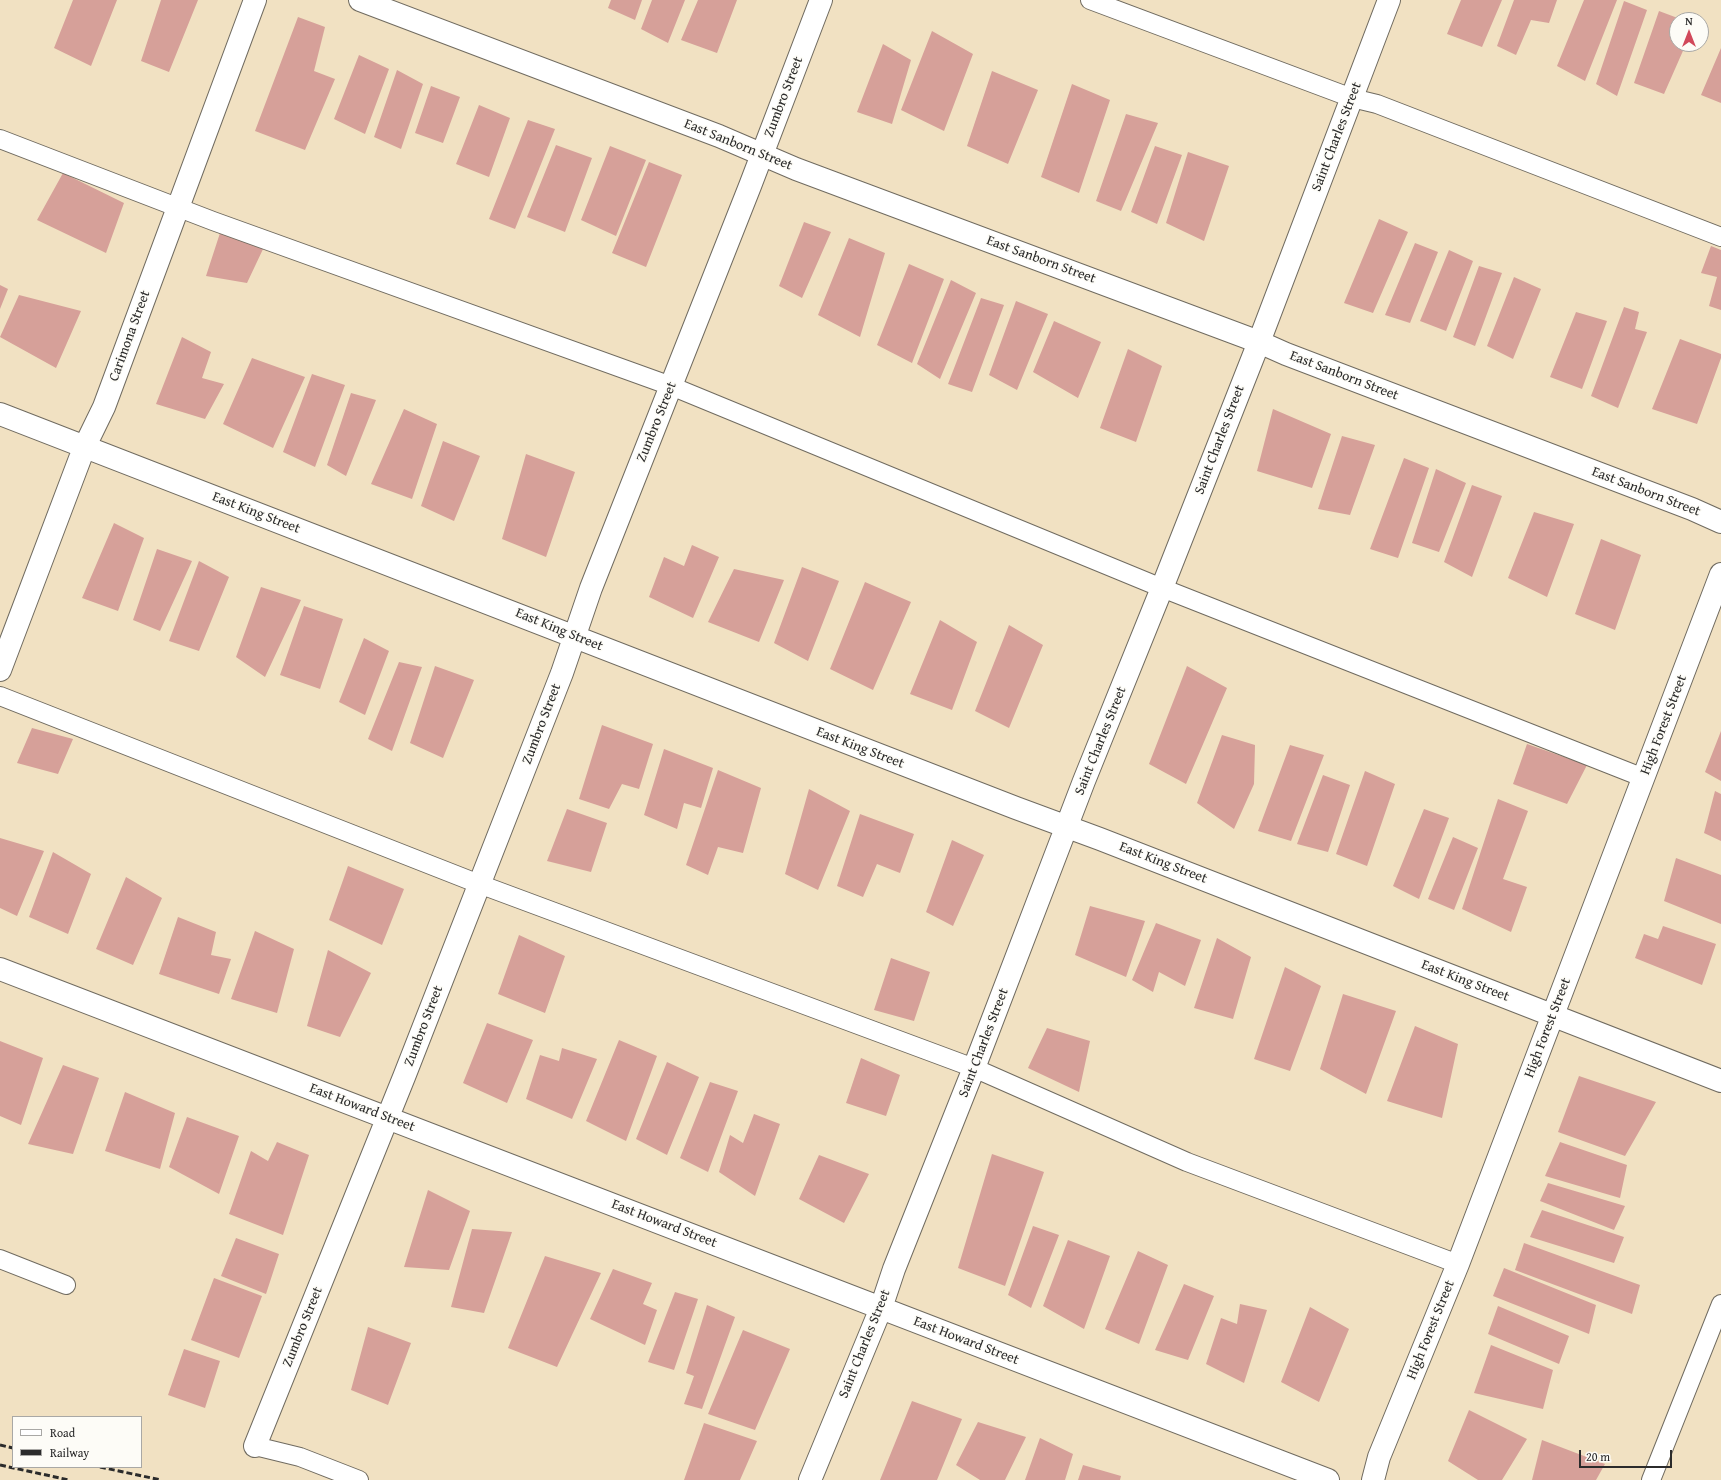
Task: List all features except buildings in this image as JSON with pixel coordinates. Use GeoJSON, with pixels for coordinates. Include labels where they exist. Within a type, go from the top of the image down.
{"type":"FeatureCollection","features":[{"type":"Feature","properties":{"kind":"street","name":"Carimona Street"},"geometry":{"type":"LineString","coordinates":[[0,670],[84,448],[104,406],[255,0]]}},
{"type":"Feature","properties":{"kind":"street","name":"East Sanborn Street"},"geometry":{"type":"LineString","coordinates":[[360,0],[719,136],[762,155],[1259,342],[1286,354],[1684,506],[1721,522]]}},
{"type":"Feature","properties":{"kind":"street","name":"Zumbro Street"},"geometry":{"type":"LineString","coordinates":[[255,1446],[388,1118],[562,673],[591,588],[762,155],[821,0]]}},
{"type":"Feature","properties":{"kind":"street","name":"Saint Charles Street"},"geometry":{"type":"LineString","coordinates":[[810,1480],[881,1308],[897,1261],[974,1068],[1084,781],[1259,342],[1389,0]]}},
{"type":"Feature","properties":{"kind":"street","name":"East King Street"},"geometry":{"type":"LineString","coordinates":[[0,414],[84,448],[121,461],[1067,828],[1100,839],[1721,1081]]}},
{"type":"Feature","properties":{"kind":"street","name":"High Forest Street"},"geometry":{"type":"LineString","coordinates":[[1372,1480],[1379,1457],[1458,1264],[1721,574]]}},
{"type":"Feature","properties":{"kind":"street","name":"East Howard Street"},"geometry":{"type":"LineString","coordinates":[[0,969],[1328,1480]]}},
{"type":"Feature","properties":{"kind":"lane"},"geometry":{"type":"LineString","coordinates":[[1090,0],[1352,98],[1377,104],[1721,237]]}},
{"type":"Feature","properties":{"kind":"lane"},"geometry":{"type":"LineString","coordinates":[[0,139],[178,207],[671,386],[1162,588],[1644,778]]}},
{"type":"Feature","properties":{"kind":"lane"},"geometry":{"type":"LineString","coordinates":[[0,696],[479,884],[974,1068],[1187,1162],[1458,1264]]}},
{"type":"Feature","properties":{"kind":"lane"},"geometry":{"type":"LineString","coordinates":[[0,1260],[66,1285]]}},
{"type":"Feature","properties":{"kind":"lane"},"geometry":{"type":"LineString","coordinates":[[1651,1480],[1721,1304]]}},
{"type":"Feature","properties":{"kind":"lane"},"geometry":{"type":"LineString","coordinates":[[255,1446],[300,1457],[359,1480]]}},
{"type":"Feature","properties":{"kind":"railway"},"geometry":{"type":"LineString","coordinates":[[0,1445],[12,1448]]}},
{"type":"Feature","properties":{"kind":"railway"},"geometry":{"type":"LineString","coordinates":[[0,1465],[12,1468]]}},
{"type":"Feature","properties":{"kind":"railway"},"geometry":{"type":"LineString","coordinates":[[14,1468],[69,1480]]}},
{"type":"Feature","properties":{"kind":"railway"},"geometry":{"type":"LineString","coordinates":[[105,1468],[161,1480]]}}]}
